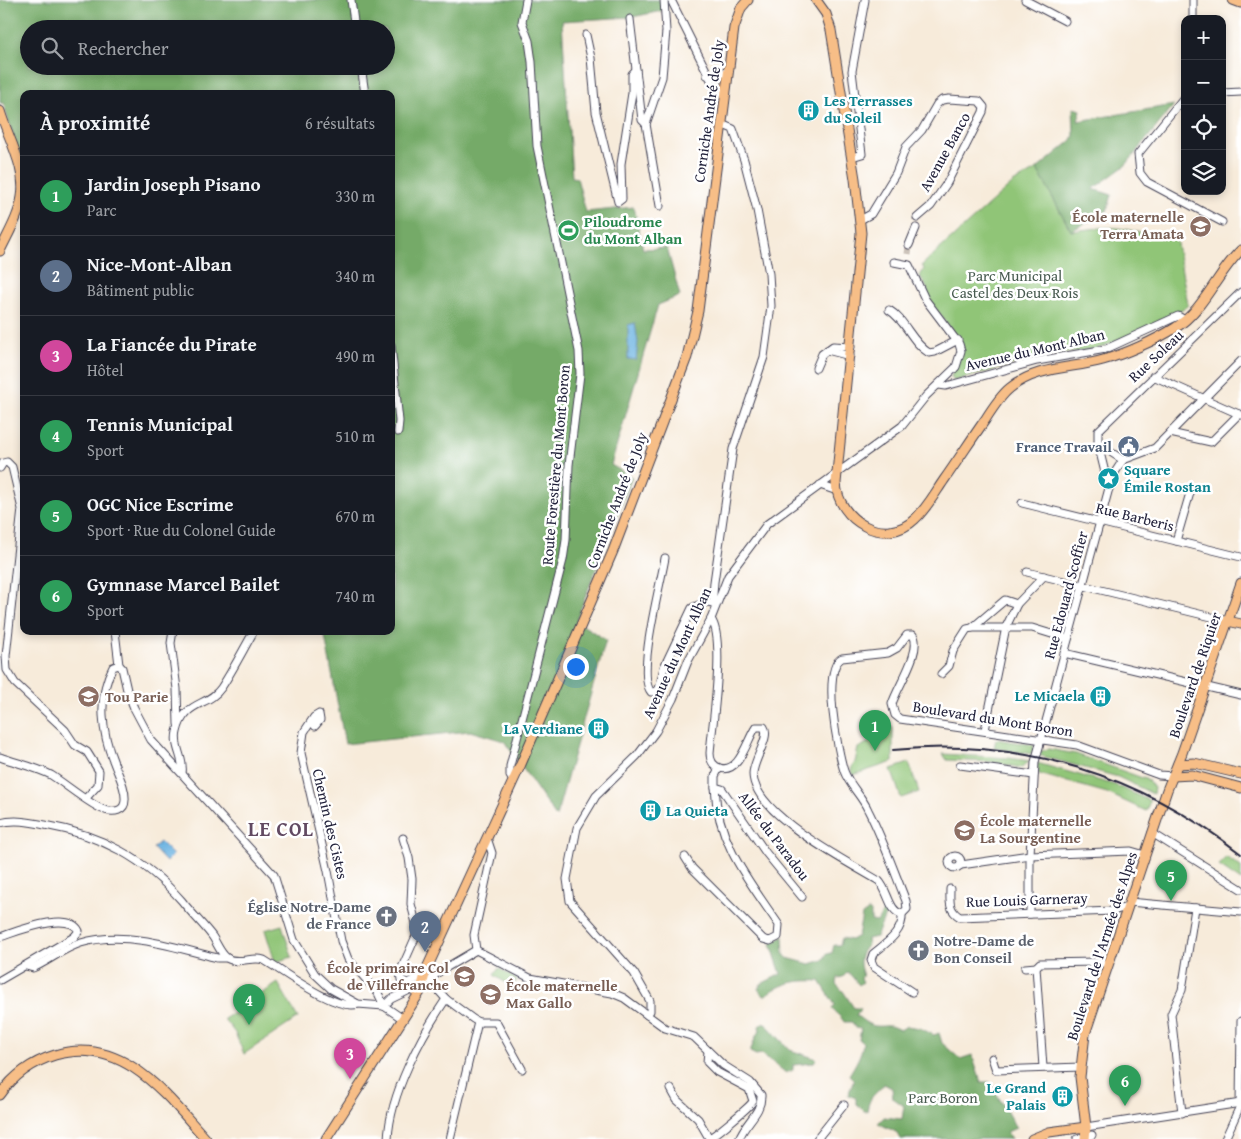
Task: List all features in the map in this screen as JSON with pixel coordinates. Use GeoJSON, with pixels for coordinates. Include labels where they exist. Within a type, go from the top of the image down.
{"type":"FeatureCollection","features":[{"type":"Feature","properties":{"kind":"main road","name":"Corniche André de Joly"},"geometry":{"type":"LineString","coordinates":[[326,1139],[403,1019],[425,981],[616,544],[687,357],[698,311],[736,19],[741,8],[748,0]]}},
{"type":"Feature","properties":{"kind":"main road"},"geometry":{"type":"LineString","coordinates":[[816,0],[826,14],[831,30],[852,157],[860,220],[861,244],[836,473],[837,491],[846,512],[861,525],[881,532],[907,526],[923,510],[992,410],[1010,388],[1042,371],[1112,357],[1165,334],[1186,320],[1241,250]]}},
{"type":"Feature","properties":{"kind":"main road"},"geometry":{"type":"LineString","coordinates":[[1233,0],[1241,3]]}},
{"type":"Feature","properties":{"kind":"main road"},"geometry":{"type":"LineString","coordinates":[[0,111],[20,169]]}},
{"type":"Feature","properties":{"kind":"main road"},"geometry":{"type":"LineString","coordinates":[[0,251],[18,210],[20,200]]}},
{"type":"Feature","properties":{"kind":"main road","name":"Boulevard de Riquier"},"geometry":{"type":"LineString","coordinates":[[1173,776],[1241,583]]}},
{"type":"Feature","properties":{"kind":"main road"},"geometry":{"type":"LineString","coordinates":[[1228,621],[1241,624]]}},
{"type":"Feature","properties":{"kind":"main road"},"geometry":{"type":"LineString","coordinates":[[1173,776],[1192,775],[1239,790],[1240,776],[1194,762],[1178,764]]}},
{"type":"Feature","properties":{"kind":"main road","name":"Boulevard de l'Armée des Alpes"},"geometry":{"type":"LineString","coordinates":[[1086,1136],[1080,1093],[1081,1067],[1086,1034],[1152,833],[1173,776]]}},
{"type":"Feature","properties":{"kind":"main road"},"geometry":{"type":"LineString","coordinates":[[0,1095],[17,1075],[46,1058],[62,1053],[97,1053],[126,1062],[140,1072],[156,1085],[206,1139]]}},
{"type":"Feature","properties":{"kind":"main road"},"geometry":{"type":"LineString","coordinates":[[1032,1139],[1049,1132],[1086,1136]]}},
{"type":"Feature","properties":{"kind":"street"},"geometry":{"type":"LineString","coordinates":[[351,0],[354,20]]}},
{"type":"Feature","properties":{"kind":"street","name":"Route Forestière du Mont Boron"},"geometry":{"type":"LineString","coordinates":[[513,781],[510,776],[510,766],[563,560],[566,540],[569,465],[580,374],[577,336],[535,134],[532,62],[529,41],[522,22],[526,0]]}},
{"type":"Feature","properties":{"kind":"street"},"geometry":{"type":"LineString","coordinates":[[660,206],[646,124],[662,77],[666,31],[664,0]]}},
{"type":"Feature","properties":{"kind":"street"},"geometry":{"type":"LineString","coordinates":[[671,0],[715,88],[726,95]]}},
{"type":"Feature","properties":{"kind":"street"},"geometry":{"type":"LineString","coordinates":[[852,157],[862,154],[852,71],[865,0]]}},
{"type":"Feature","properties":{"kind":"street"},"geometry":{"type":"LineString","coordinates":[[1025,0],[1065,21]]}},
{"type":"Feature","properties":{"kind":"street"},"geometry":{"type":"LineString","coordinates":[[1193,0],[1193,15]]}},
{"type":"Feature","properties":{"kind":"street"},"geometry":{"type":"LineString","coordinates":[[630,19],[642,120],[646,124]]}},
{"type":"Feature","properties":{"kind":"street"},"geometry":{"type":"LineString","coordinates":[[586,35],[591,58],[596,112],[618,202],[622,199],[621,164],[632,93],[632,74],[636,70]]}},
{"type":"Feature","properties":{"kind":"street"},"geometry":{"type":"LineString","coordinates":[[708,75],[716,77],[729,70]]}},
{"type":"Feature","properties":{"kind":"street"},"geometry":{"type":"LineString","coordinates":[[362,75],[364,90]]}},
{"type":"Feature","properties":{"kind":"street"},"geometry":{"type":"LineString","coordinates":[[1226,93],[1241,92]]}},
{"type":"Feature","properties":{"kind":"street","name":"Avenue Banco"},"geometry":{"type":"LineString","coordinates":[[860,220],[872,214],[896,173],[906,147],[922,130],[938,104],[942,100],[949,99],[979,100],[984,106],[983,112],[947,183],[931,206],[917,218]]}},
{"type":"Feature","properties":{"kind":"street"},"geometry":{"type":"LineString","coordinates":[[1181,101],[1138,154],[1140,173],[1147,182],[1222,222]]}},
{"type":"Feature","properties":{"kind":"street"},"geometry":{"type":"LineString","coordinates":[[665,558],[646,656],[647,688],[651,692],[659,689],[664,668],[692,608],[706,602],[715,605],[714,582],[734,449],[764,357],[771,306],[769,272],[744,160],[733,128],[721,124]]}},
{"type":"Feature","properties":{"kind":"street"},"geometry":{"type":"LineString","coordinates":[[909,245],[916,228]]}},
{"type":"Feature","properties":{"kind":"street"},"geometry":{"type":"LineString","coordinates":[[904,262],[908,254]]}},
{"type":"Feature","properties":{"kind":"street"},"geometry":{"type":"LineString","coordinates":[[894,262],[904,262],[913,271],[925,299],[958,340],[961,351],[960,359],[956,367],[938,386]]}},
{"type":"Feature","properties":{"kind":"street","name":"Rue Soleau"},"geometry":{"type":"LineString","coordinates":[[1098,444],[1098,431],[1241,292]]}},
{"type":"Feature","properties":{"kind":"street"},"geometry":{"type":"LineString","coordinates":[[889,310],[903,323],[910,336],[929,353],[935,352],[958,340]]}},
{"type":"Feature","properties":{"kind":"street","name":"Avenue du Mont Alban"},"geometry":{"type":"LineString","coordinates":[[647,1015],[650,1011],[650,1001],[634,973],[573,907],[567,886],[577,828],[596,796],[637,756],[656,731],[673,699],[688,661],[711,619],[728,576],[768,524],[820,484],[902,426],[926,396],[938,386],[946,386],[1037,361],[1106,350],[1178,316],[1186,320]]}},
{"type":"Feature","properties":{"kind":"street"},"geometry":{"type":"LineString","coordinates":[[816,368],[822,354],[833,346],[850,352]]}},
{"type":"Feature","properties":{"kind":"street"},"geometry":{"type":"LineString","coordinates":[[1098,444],[1123,460],[1148,453],[1241,361]]}},
{"type":"Feature","properties":{"kind":"street"},"geometry":{"type":"LineString","coordinates":[[1153,376],[1240,414],[1211,442],[1170,433]]}},
{"type":"Feature","properties":{"kind":"street"},"geometry":{"type":"LineString","coordinates":[[395,382],[399,420],[398,432]]}},
{"type":"Feature","properties":{"kind":"street"},"geometry":{"type":"LineString","coordinates":[[1098,444],[1109,490]]}},
{"type":"Feature","properties":{"kind":"street","name":"Rue Edouard Scoffier"},"geometry":{"type":"LineString","coordinates":[[1030,914],[1030,854],[1034,775],[1040,739],[1112,477],[1123,460]]}},
{"type":"Feature","properties":{"kind":"street"},"geometry":{"type":"LineString","coordinates":[[0,468],[6,462],[12,467],[20,501]]}},
{"type":"Feature","properties":{"kind":"street"},"geometry":{"type":"LineString","coordinates":[[820,484],[837,491]]}},
{"type":"Feature","properties":{"kind":"street"},"geometry":{"type":"LineString","coordinates":[[1176,541],[1190,493]]}},
{"type":"Feature","properties":{"kind":"street","name":"Rue Barberis"},"geometry":{"type":"LineString","coordinates":[[1022,503],[1241,557]]}},
{"type":"Feature","properties":{"kind":"street"},"geometry":{"type":"LineString","coordinates":[[20,527],[6,656],[7,670],[15,683],[65,730],[76,745],[87,752],[99,771],[98,786],[86,798]]}},
{"type":"Feature","properties":{"kind":"street"},"geometry":{"type":"LineString","coordinates":[[1027,572],[1228,621]]}},
{"type":"Feature","properties":{"kind":"street"},"geometry":{"type":"LineString","coordinates":[[985,730],[1005,630],[1017,604],[1044,576]]}},
{"type":"Feature","properties":{"kind":"street"},"geometry":{"type":"LineString","coordinates":[[941,674],[949,666],[952,651],[967,630],[972,628],[1005,600],[1017,604]]}},
{"type":"Feature","properties":{"kind":"street"},"geometry":{"type":"LineString","coordinates":[[711,619],[715,628],[717,688],[710,753],[712,763],[719,768],[725,769],[734,766],[756,727],[764,727],[767,734],[755,763],[753,776],[763,800],[794,828],[879,881],[886,889],[893,908],[902,914],[901,924],[889,943],[873,954],[871,960],[874,966],[912,992]]}},
{"type":"Feature","properties":{"kind":"street"},"geometry":{"type":"LineString","coordinates":[[972,628],[1005,630],[1032,628],[1068,639]]}},
{"type":"Feature","properties":{"kind":"street"},"geometry":{"type":"LineString","coordinates":[[115,635],[119,665],[144,731],[270,868],[279,887],[294,940],[315,974],[331,989],[358,1004]]}},
{"type":"Feature","properties":{"kind":"street"},"geometry":{"type":"LineString","coordinates":[[172,635],[171,643],[177,689],[178,727],[176,742],[183,768],[182,773]]}},
{"type":"Feature","properties":{"kind":"street"},"geometry":{"type":"LineString","coordinates":[[178,727],[188,710],[214,695],[220,688],[252,635]]}},
{"type":"Feature","properties":{"kind":"street","name":"Boulevard du Mont Boron"},"geometry":{"type":"LineString","coordinates":[[902,914],[907,909],[907,905],[896,877],[868,809],[843,769],[832,705],[836,662],[847,656],[888,653],[897,648],[907,635],[913,635],[916,643],[910,664],[892,704],[895,715],[900,719],[1077,745],[1159,774],[1173,776]]}},
{"type":"Feature","properties":{"kind":"street"},"geometry":{"type":"LineString","coordinates":[[1064,652],[1241,694]]}},
{"type":"Feature","properties":{"kind":"street"},"geometry":{"type":"LineString","coordinates":[[0,757],[49,774],[106,810],[119,810],[124,806],[124,790],[105,740],[103,714],[104,698],[110,672],[112,667],[119,665]]}},
{"type":"Feature","properties":{"kind":"street","name":"Chemin des Cistes"},"geometry":{"type":"LineString","coordinates":[[315,726],[320,720],[319,714],[314,717],[304,732],[300,753],[328,871],[341,941],[348,959],[378,993],[384,1006]]}},
{"type":"Feature","properties":{"kind":"street"},"geometry":{"type":"LineString","coordinates":[[960,765],[1034,775]]}},
{"type":"Feature","properties":{"kind":"street"},"geometry":{"type":"LineString","coordinates":[[685,857],[692,868],[763,939],[770,941],[778,937],[779,925],[732,857],[719,816],[715,776],[719,768]]}},
{"type":"Feature","properties":{"kind":"street","name":"Allée du Paradou"},"geometry":{"type":"LineString","coordinates":[[715,787],[722,789],[766,853],[802,897]]}},
{"type":"Feature","properties":{"kind":"street"},"geometry":{"type":"LineString","coordinates":[[0,823],[20,821],[86,834],[115,848],[161,881],[209,933],[227,958]]}},
{"type":"Feature","properties":{"kind":"street"},"geometry":{"type":"LineString","coordinates":[[1152,833],[1241,889]]}},
{"type":"Feature","properties":{"kind":"street"},"geometry":{"type":"LineString","coordinates":[[403,838],[409,858],[412,880],[411,904],[417,927],[416,936],[400,977],[407,983],[425,981],[478,1022],[496,1022],[522,1069]]}},
{"type":"Feature","properties":{"kind":"street"},"geometry":{"type":"LineString","coordinates":[[476,950],[474,935],[492,850],[487,838]]}},
{"type":"Feature","properties":{"kind":"street"},"geometry":{"type":"LineString","coordinates":[[961,865],[1030,854],[1130,851],[1145,855]]}},
{"type":"Feature","properties":{"kind":"street"},"geometry":{"type":"LineString","coordinates":[[480,854],[490,861]]}},
{"type":"Feature","properties":{"kind":"street","name":"Rue Louis Garneray"},"geometry":{"type":"LineString","coordinates":[[950,889],[950,905],[952,910],[960,916],[1113,911],[1128,905],[1241,912]]}},
{"type":"Feature","properties":{"kind":"street"},"geometry":{"type":"LineString","coordinates":[[1182,1113],[1171,1014],[1182,990],[1195,908]]}},
{"type":"Feature","properties":{"kind":"street"},"geometry":{"type":"LineString","coordinates":[[0,937],[51,922],[73,924],[78,927],[79,931],[74,937],[0,980]]}},
{"type":"Feature","properties":{"kind":"street"},"geometry":{"type":"LineString","coordinates":[[26,966],[32,968],[79,944],[104,940],[152,942],[217,958],[235,960],[255,958],[264,960],[332,1000],[349,1006],[358,1004],[384,1006],[403,1019]]}},
{"type":"Feature","properties":{"kind":"street"},"geometry":{"type":"LineString","coordinates":[[384,1006],[390,999],[460,962],[476,950]]}},
{"type":"Feature","properties":{"kind":"street"},"geometry":{"type":"LineString","coordinates":[[476,950],[530,978],[612,993],[669,1031],[694,1037],[717,1060],[750,1082],[761,1095],[760,1108],[743,1127],[739,1139]]}},
{"type":"Feature","properties":{"kind":"street"},"geometry":{"type":"LineString","coordinates":[[1025,968],[1036,967],[1040,964],[1098,962],[1108,964]]}},
{"type":"Feature","properties":{"kind":"street"},"geometry":{"type":"LineString","coordinates":[[1036,967],[1043,1067]]}},
{"type":"Feature","properties":{"kind":"street"},"geometry":{"type":"LineString","coordinates":[[388,1139],[389,1120],[393,1104],[428,1025],[446,999]]}},
{"type":"Feature","properties":{"kind":"street"},"geometry":{"type":"LineString","coordinates":[[1225,1139],[1240,1103],[1241,1021]]}},
{"type":"Feature","properties":{"kind":"street"},"geometry":{"type":"LineString","coordinates":[[450,1139],[478,1022]]}},
{"type":"Feature","properties":{"kind":"street"},"geometry":{"type":"LineString","coordinates":[[671,1090],[676,1100],[698,1119],[709,1139],[714,1137],[726,1124],[746,1110],[753,1101],[749,1089],[712,1067],[707,1062],[708,1050]]}},
{"type":"Feature","properties":{"kind":"street"},"geometry":{"type":"LineString","coordinates":[[992,1058],[996,1070],[1081,1067]]}},
{"type":"Feature","properties":{"kind":"street"},"geometry":{"type":"LineString","coordinates":[[712,1067],[717,1060]]}},
{"type":"Feature","properties":{"kind":"street"},"geometry":{"type":"LineString","coordinates":[[1086,1136],[1182,1113],[1240,1103]]}},
{"type":"Feature","properties":{"kind":"street"},"geometry":{"type":"LineString","coordinates":[[817,1139],[844,1105]]}},
{"type":"Feature","properties":{"kind":"green space"},"geometry":{"type":"Polygon","coordinates":[[[0,0],[660,0],[662,11],[632,17],[562,21],[572,177],[577,178],[586,212],[634,207],[643,249],[667,248],[680,296],[658,305],[611,465],[632,477],[576,621],[606,640],[556,817],[504,741],[470,731],[345,744],[325,635],[395,635],[395,90],[20,90],[20,157],[3,103],[0,103],[0,0]]]}},
{"type":"Feature","properties":{"kind":"green space"},"geometry":{"type":"Polygon","coordinates":[[[1174,105],[1126,165],[1093,189],[1112,195],[1107,211],[1071,231],[1037,169],[1072,140],[1074,135],[1073,108],[1081,110],[1078,121],[1174,105]]]}},
{"type":"Feature","properties":{"kind":"green space","name":"Parc Municipal Castel des Deux Rois"},"geometry":{"type":"Polygon","coordinates":[[[1037,169],[1071,231],[1112,228],[1126,229],[1161,238],[1176,238],[1188,305],[1175,314],[1096,349],[1044,356],[954,381],[951,376],[963,345],[929,300],[927,288],[920,276],[924,269],[922,265],[1013,183],[1037,169]]]}},
{"type":"Feature","properties":{"kind":"green space"},"geometry":{"type":"Polygon","coordinates":[[[889,726],[893,727],[893,762],[853,775],[851,769],[855,762],[858,748],[886,733],[889,726]]]}},
{"type":"Feature","properties":{"kind":"green space"},"geometry":{"type":"Polygon","coordinates":[[[996,739],[1034,745],[1032,754],[994,748],[996,739]]]}},
{"type":"Feature","properties":{"kind":"green space"},"geometry":{"type":"Polygon","coordinates":[[[1049,749],[1076,754],[1148,780],[1154,788],[1153,794],[1118,777],[1038,755],[1041,751],[1049,749]]]}},
{"type":"Feature","properties":{"kind":"green space"},"geometry":{"type":"Polygon","coordinates":[[[943,754],[1030,761],[1021,768],[992,762],[947,760],[943,754]]]}},
{"type":"Feature","properties":{"kind":"green space"},"geometry":{"type":"Polygon","coordinates":[[[909,763],[919,792],[901,798],[891,769],[909,763]]]}},
{"type":"Feature","properties":{"kind":"green space"},"geometry":{"type":"Polygon","coordinates":[[[1037,763],[1115,785],[1150,801],[1146,811],[1107,793],[1039,774],[1037,763]]]}},
{"type":"Feature","properties":{"kind":"green space"},"geometry":{"type":"Polygon","coordinates":[[[1226,857],[1241,867],[1241,881],[1219,866],[1226,857]]]}},
{"type":"Feature","properties":{"kind":"green space","name":"Parc Boron"},"geometry":{"type":"Polygon","coordinates":[[[869,910],[871,912],[871,921],[877,922],[884,910],[886,914],[876,937],[867,939],[868,945],[861,955],[860,967],[863,982],[859,985],[848,972],[843,977],[837,978],[836,984],[854,1008],[861,1008],[856,1015],[867,1023],[875,1026],[889,1026],[900,1030],[907,1026],[920,1028],[934,1035],[939,1033],[942,1043],[960,1059],[972,1055],[981,1082],[990,1082],[1016,1128],[1007,1132],[1011,1139],[900,1139],[896,1132],[878,1123],[884,1117],[902,1119],[904,1106],[893,1098],[892,1088],[884,1084],[871,1098],[867,1111],[864,1111],[856,1103],[856,1098],[848,1095],[854,1080],[849,1075],[858,1059],[863,1043],[859,1040],[861,1029],[855,1028],[852,1022],[844,1022],[832,1009],[835,1005],[820,981],[790,983],[764,996],[758,989],[761,984],[781,974],[771,944],[783,936],[784,954],[787,958],[810,964],[823,960],[827,954],[832,953],[834,945],[840,945],[842,938],[851,940],[858,936],[862,915],[869,910]]]}},
{"type":"Feature","properties":{"kind":"green space"},"geometry":{"type":"Polygon","coordinates":[[[282,925],[292,957],[275,962],[265,930],[282,925]]]}},
{"type":"Feature","properties":{"kind":"green space"},"geometry":{"type":"Polygon","coordinates":[[[499,968],[517,980],[512,987],[494,975],[499,968]]]}},
{"type":"Feature","properties":{"kind":"green space"},"geometry":{"type":"Polygon","coordinates":[[[278,983],[298,1018],[244,1054],[235,1033],[224,1019],[253,1001],[256,1006],[258,1003],[255,998],[278,983]]]}},
{"type":"Feature","properties":{"kind":"green space"},"geometry":{"type":"Polygon","coordinates":[[[764,1022],[790,1050],[817,1059],[813,1063],[793,1065],[793,1070],[786,1073],[762,1054],[756,1055],[750,1052],[760,1031],[759,1026],[764,1022]]]}},
{"type":"Feature","properties":{"kind":"water"},"geometry":{"type":"Polygon","coordinates":[[[635,323],[638,342],[636,360],[628,359],[628,325],[635,323]]]}},
{"type":"Feature","properties":{"kind":"water"},"geometry":{"type":"Polygon","coordinates":[[[160,842],[173,855],[166,862],[153,848],[160,842]]]}},
{"type":"Feature","properties":{"kind":"tunnel"},"geometry":{"type":"LineString","coordinates":[[908,254],[909,245]]}},
{"type":"Feature","properties":{"kind":"railway"},"geometry":{"type":"LineString","coordinates":[[893,750],[941,747],[988,750],[1033,756],[1078,768],[1121,783],[1162,803],[1202,826],[1241,854]]}},
{"type":"Feature","properties":{"kind":"place","name":"Les Terrasses du Soleil"},"geometry":{"type":"Point","coordinates":[808,110]}},
{"type":"Feature","properties":{"kind":"place","name":"École maternelle Terra Amata"},"geometry":{"type":"Point","coordinates":[1200,226]}},
{"type":"Feature","properties":{"kind":"place","name":"Piloudrome du Mont Alban"},"geometry":{"type":"Point","coordinates":[568,231]}},
{"type":"Feature","properties":{"kind":"place","name":"France Travail"},"geometry":{"type":"Point","coordinates":[1128,447]}},
{"type":"Feature","properties":{"kind":"place","name":"Square Émile Rostan"},"geometry":{"type":"Point","coordinates":[1108,479]}},
{"type":"Feature","properties":{"kind":"place","name":"Le Micaela"},"geometry":{"type":"Point","coordinates":[1101,696]}},
{"type":"Feature","properties":{"kind":"place","name":"Tou Parie"},"geometry":{"type":"Point","coordinates":[89,697]}},
{"type":"Feature","properties":{"kind":"place","name":"La Verdiane"},"geometry":{"type":"Point","coordinates":[599,729]}},
{"type":"Feature","properties":{"kind":"place","name":"Jardin Joseph Pisano"},"geometry":{"type":"Point","coordinates":[875,751]}},
{"type":"Feature","properties":{"kind":"place","name":"La Quieta"},"geometry":{"type":"Point","coordinates":[650,811]}},
{"type":"Feature","properties":{"kind":"place","name":"École maternelle La Sourgentine"},"geometry":{"type":"Point","coordinates":[964,830]}},
{"type":"Feature","properties":{"kind":"place","name":"OGC Nice Escrime"},"geometry":{"type":"Point","coordinates":[1171,901]}},
{"type":"Feature","properties":{"kind":"place","name":"Église Notre-Dame de France"},"geometry":{"type":"Point","coordinates":[387,916]}},
{"type":"Feature","properties":{"kind":"place","name":"Notre-Dame de Bon Conseil"},"geometry":{"type":"Point","coordinates":[918,950]}},
{"type":"Feature","properties":{"kind":"place","name":"Nice-Mont-Alban"},"geometry":{"type":"Point","coordinates":[425,952]}},
{"type":"Feature","properties":{"kind":"place","name":"École primaire Col de Villefranche"},"geometry":{"type":"Point","coordinates":[465,977]}},
{"type":"Feature","properties":{"kind":"place","name":"École maternelle Max Gallo"},"geometry":{"type":"Point","coordinates":[490,995]}},
{"type":"Feature","properties":{"kind":"place","name":"Tennis Municipal"},"geometry":{"type":"Point","coordinates":[249,1025]}},
{"type":"Feature","properties":{"kind":"place","name":"La Fiancée du Pirate"},"geometry":{"type":"Point","coordinates":[350,1079]}},
{"type":"Feature","properties":{"kind":"place","name":"Le Grand Palais"},"geometry":{"type":"Point","coordinates":[1062,1097]}},
{"type":"Feature","properties":{"kind":"place","name":"Gymnase Marcel Bailet"},"geometry":{"type":"Point","coordinates":[1125,1106]}},
{"type":"Feature","properties":{"kind":"district","name":"LE COL"},"geometry":{"type":"Point","coordinates":[281,829]}}]}
